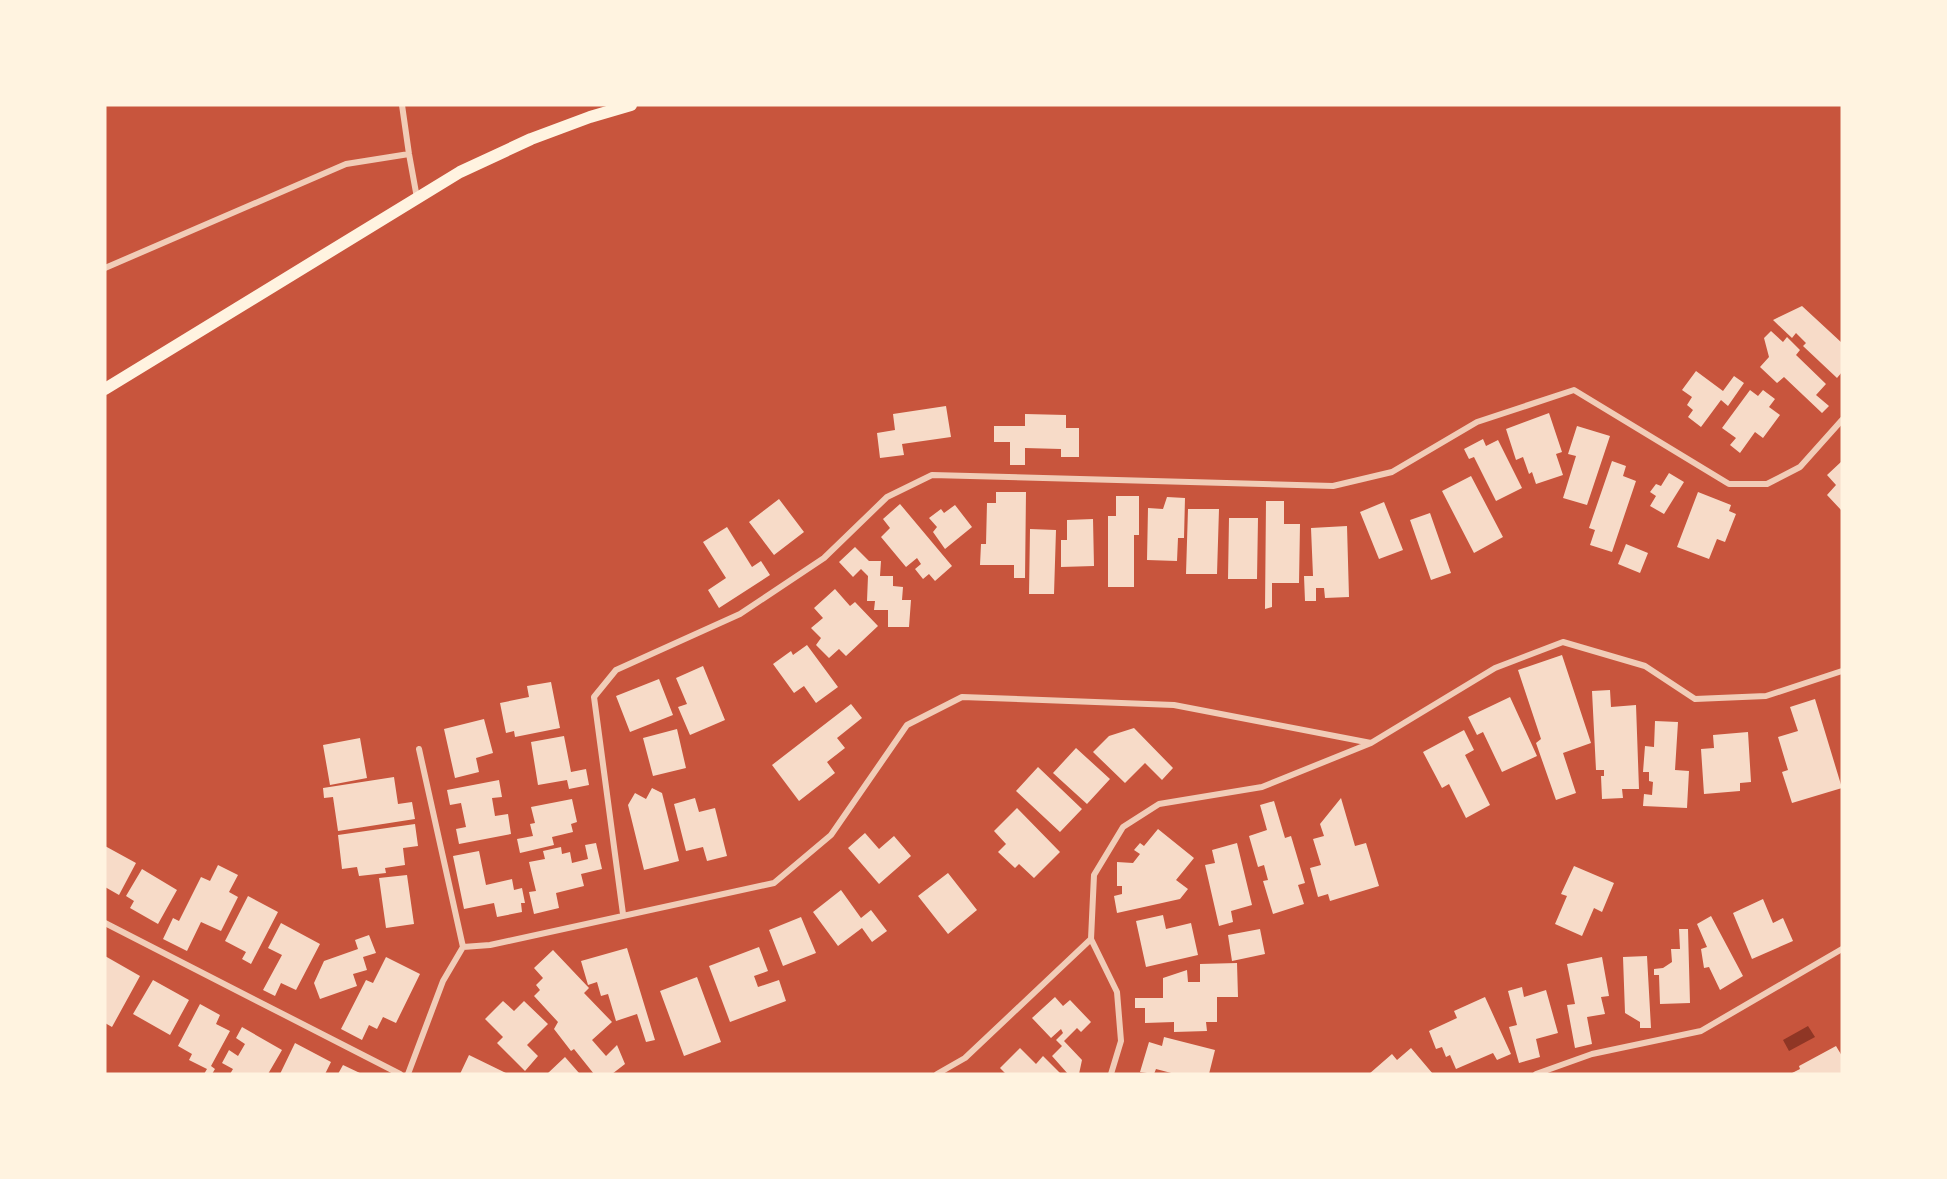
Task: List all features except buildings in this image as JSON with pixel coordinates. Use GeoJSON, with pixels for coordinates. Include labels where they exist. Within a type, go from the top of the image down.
{"type":"FeatureCollection","features":[{"type":"Feature","properties":{"kind":"main road"},"geometry":{"type":"LineString","coordinates":[[105,389],[460,172],[531,139],[590,117],[631,105]]}},
{"type":"Feature","properties":{"kind":"street"},"geometry":{"type":"LineString","coordinates":[[402,105],[417,198]]}},
{"type":"Feature","properties":{"kind":"street"},"geometry":{"type":"LineString","coordinates":[[105,268],[346,164],[409,154]]}},
{"type":"Feature","properties":{"kind":"street"},"geometry":{"type":"LineString","coordinates":[[623,915],[594,698],[616,670],[740,614],[824,558],[887,498],[933,475],[1333,486],[1392,472],[1477,422],[1574,390],[1729,484],[1767,484],[1800,467],[1842,420]]}},
{"type":"Feature","properties":{"kind":"street"},"geometry":{"type":"LineString","coordinates":[[1111,1074],[1121,1041],[1117,992],[1091,939],[1094,875],[1123,827],[1159,804],[1262,787],[1371,743],[1495,668],[1563,642],[1645,666],[1695,699],[1766,696],[1842,671]]}},
{"type":"Feature","properties":{"kind":"street"},"geometry":{"type":"LineString","coordinates":[[463,947],[490,945],[774,883],[831,835],[907,725],[962,697],[1174,705],[1371,743]]}},
{"type":"Feature","properties":{"kind":"street"},"geometry":{"type":"LineString","coordinates":[[408,1074],[443,981],[463,947],[419,749]]}},
{"type":"Feature","properties":{"kind":"street"},"geometry":{"type":"LineString","coordinates":[[105,923],[400,1074]]}},
{"type":"Feature","properties":{"kind":"street"},"geometry":{"type":"LineString","coordinates":[[937,1074],[965,1058],[1091,939]]}},
{"type":"Feature","properties":{"kind":"street"},"geometry":{"type":"LineString","coordinates":[[1536,1074],[1592,1054],[1701,1031],[1842,949]]}},
{"type":"Feature","properties":{"kind":"shaded area"},"geometry":{"type":"Polygon","coordinates":[[[1808,1026],[1815,1037],[1789,1051],[1783,1040],[1808,1026]]]}}]}
